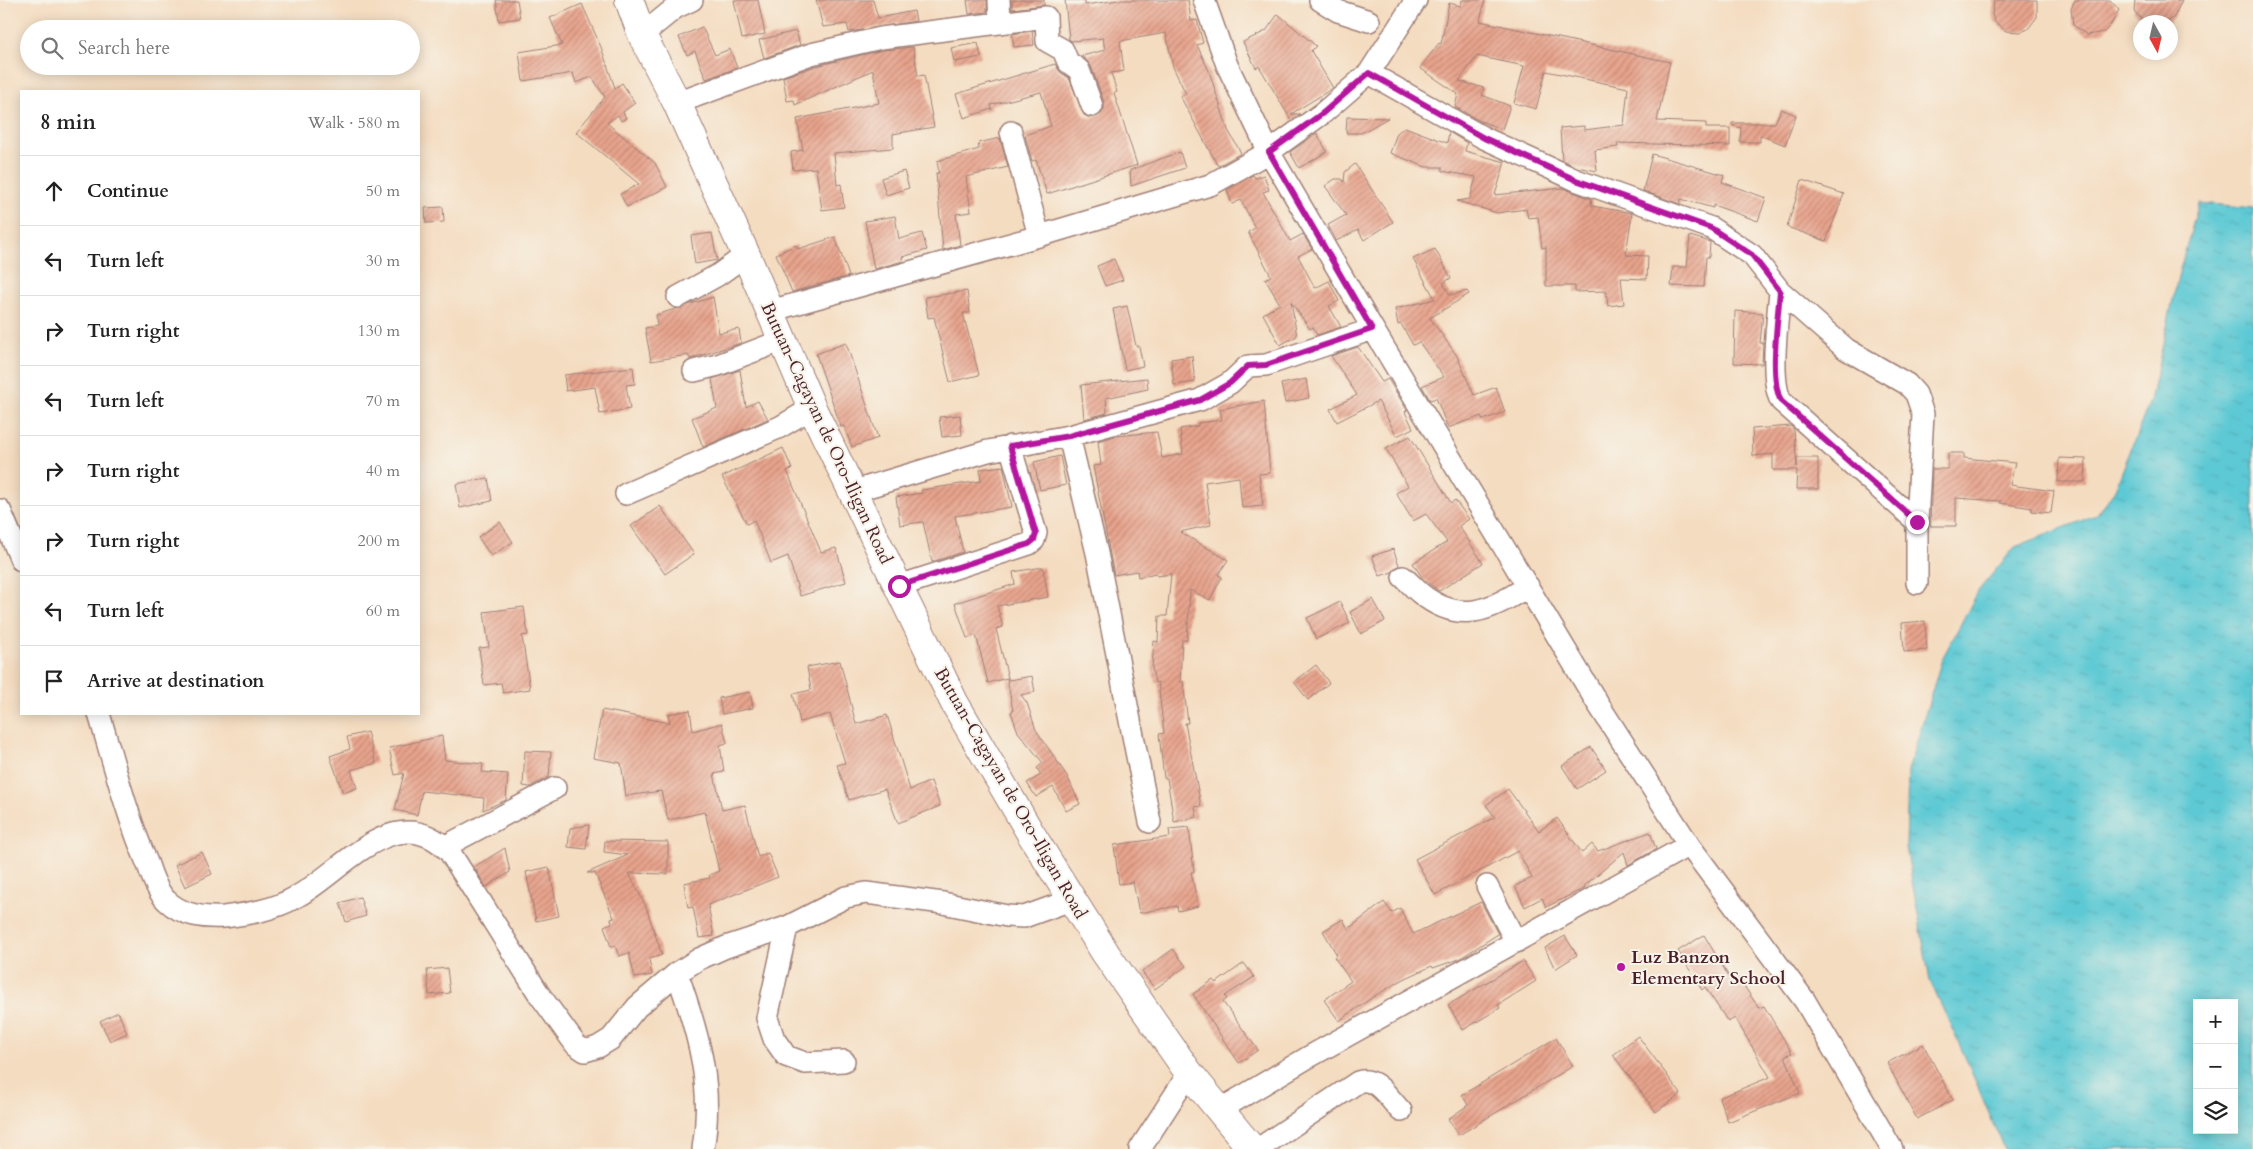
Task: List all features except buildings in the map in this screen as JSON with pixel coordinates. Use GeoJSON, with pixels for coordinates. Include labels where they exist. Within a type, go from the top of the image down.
{"type":"FeatureCollection","features":[{"type":"Feature","properties":{"kind":"highway","name":"Butuan-Cagayan de Oro-Iligan Road"},"geometry":{"type":"LineString","coordinates":[[629,0],[642,35],[676,103],[746,255],[812,408],[954,702],[1070,900],[1189,1073],[1221,1109],[1252,1149]]}},
{"type":"Feature","properties":{"kind":"street"},"geometry":{"type":"LineString","coordinates":[[642,35],[674,8],[692,0]]}},
{"type":"Feature","properties":{"kind":"street"},"geometry":{"type":"LineString","coordinates":[[999,0],[1000,22]]}},
{"type":"Feature","properties":{"kind":"street"},"geometry":{"type":"LineString","coordinates":[[1204,0],[1227,65],[1269,152],[1372,329],[1598,704],[1689,845],[1805,1001],[1892,1149]]}},
{"type":"Feature","properties":{"kind":"street"},"geometry":{"type":"LineString","coordinates":[[1320,0],[1338,11],[1369,21]]}},
{"type":"Feature","properties":{"kind":"street"},"geometry":{"type":"LineString","coordinates":[[770,311],[1039,236],[1210,185],[1269,152],[1323,113],[1369,73],[1416,0]]}},
{"type":"Feature","properties":{"kind":"street"},"geometry":{"type":"LineString","coordinates":[[676,103],[811,54],[881,38],[1046,17],[1047,41],[1063,50],[1068,62],[1079,70],[1092,106]]}},
{"type":"Feature","properties":{"kind":"street"},"geometry":{"type":"LineString","coordinates":[[1369,73],[1484,138],[1559,173],[1711,228],[1752,255],[1780,291],[1846,349],[1907,384],[1916,394],[1923,414],[1917,522],[1916,583]]}},
{"type":"Feature","properties":{"kind":"street"},"geometry":{"type":"LineString","coordinates":[[1011,132],[1039,236]]}},
{"type":"Feature","properties":{"kind":"street"},"geometry":{"type":"LineString","coordinates":[[678,297],[718,275],[746,255]]}},
{"type":"Feature","properties":{"kind":"street"},"geometry":{"type":"LineString","coordinates":[[1780,291],[1776,367],[1777,392],[1781,401],[1917,522]]}},
{"type":"Feature","properties":{"kind":"street"},"geometry":{"type":"LineString","coordinates":[[851,492],[1010,446],[1069,436],[1200,400],[1230,383],[1248,366],[1266,365],[1372,329]]}},
{"type":"Feature","properties":{"kind":"street"},"geometry":{"type":"LineString","coordinates":[[694,371],[718,365],[783,340]]}},
{"type":"Feature","properties":{"kind":"street"},"geometry":{"type":"LineString","coordinates":[[626,494],[772,431],[812,408]]}},
{"type":"Feature","properties":{"kind":"street"},"geometry":{"type":"LineString","coordinates":[[1069,436],[1099,562],[1150,822]]}},
{"type":"Feature","properties":{"kind":"street"},"geometry":{"type":"LineString","coordinates":[[899,586],[1029,544],[1034,540],[1036,534],[1010,446]]}},
{"type":"Feature","properties":{"kind":"street"},"geometry":{"type":"LineString","coordinates":[[0,510],[20,558]]}},
{"type":"Feature","properties":{"kind":"street"},"geometry":{"type":"LineString","coordinates":[[1402,578],[1428,598],[1452,611],[1470,612],[1502,604],[1528,586]]}},
{"type":"Feature","properties":{"kind":"street"},"geometry":{"type":"LineString","coordinates":[[99,715],[137,839],[166,901],[179,910],[204,918],[240,915],[268,909],[297,897],[351,855],[381,838],[405,832],[427,835],[444,846],[539,994],[576,1046],[585,1051],[598,1048],[611,1039],[637,1007],[677,973],[698,959],[726,947],[786,927],[837,901],[866,893],[942,903],[1007,916],[1024,917],[1070,900]]}},
{"type":"Feature","properties":{"kind":"street"},"geometry":{"type":"LineString","coordinates":[[444,846],[556,788]]}},
{"type":"Feature","properties":{"kind":"street"},"geometry":{"type":"LineString","coordinates":[[1221,1109],[1307,1058],[1689,845]]}},
{"type":"Feature","properties":{"kind":"street"},"geometry":{"type":"LineString","coordinates":[[1487,886],[1516,942]]}},
{"type":"Feature","properties":{"kind":"street"},"geometry":{"type":"LineString","coordinates":[[786,927],[767,1018],[774,1039],[786,1056],[805,1063],[844,1061]]}},
{"type":"Feature","properties":{"kind":"street"},"geometry":{"type":"LineString","coordinates":[[677,973],[694,1021],[703,1058],[706,1130],[703,1149]]}},
{"type":"Feature","properties":{"kind":"street"},"geometry":{"type":"LineString","coordinates":[[1140,1149],[1189,1073]]}},
{"type":"Feature","properties":{"kind":"street"},"geometry":{"type":"LineString","coordinates":[[1258,1149],[1365,1079],[1372,1080],[1401,1111]]}},
{"type":"Feature","properties":{"kind":"water"},"geometry":{"type":"Polygon","coordinates":[[[2199,203],[2253,208],[2253,1149],[2004,1149],[1966,1059],[1930,981],[1906,847],[1908,771],[1942,659],[1979,590],[2015,547],[2096,515],[2114,492],[2150,401],[2180,269],[2199,203]]]}},
{"type":"Feature","properties":{"kind":"place","name":"Luz Banzon Elementary School"},"geometry":{"type":"Point","coordinates":[1621,967]}},
{"type":"Feature","properties":{"kind":"route"},"geometry":{"type":"LineString","coordinates":[[899,586],[944,573],[1029,544],[1034,540],[1036,534],[1010,446],[1069,436],[1200,400],[1230,383],[1240,371],[1248,366],[1266,365],[1372,329],[1269,152],[1323,113],[1369,73],[1484,138],[1576,180],[1711,228],[1752,255],[1780,291],[1776,367],[1777,392],[1781,401],[1917,522]]}}]}
